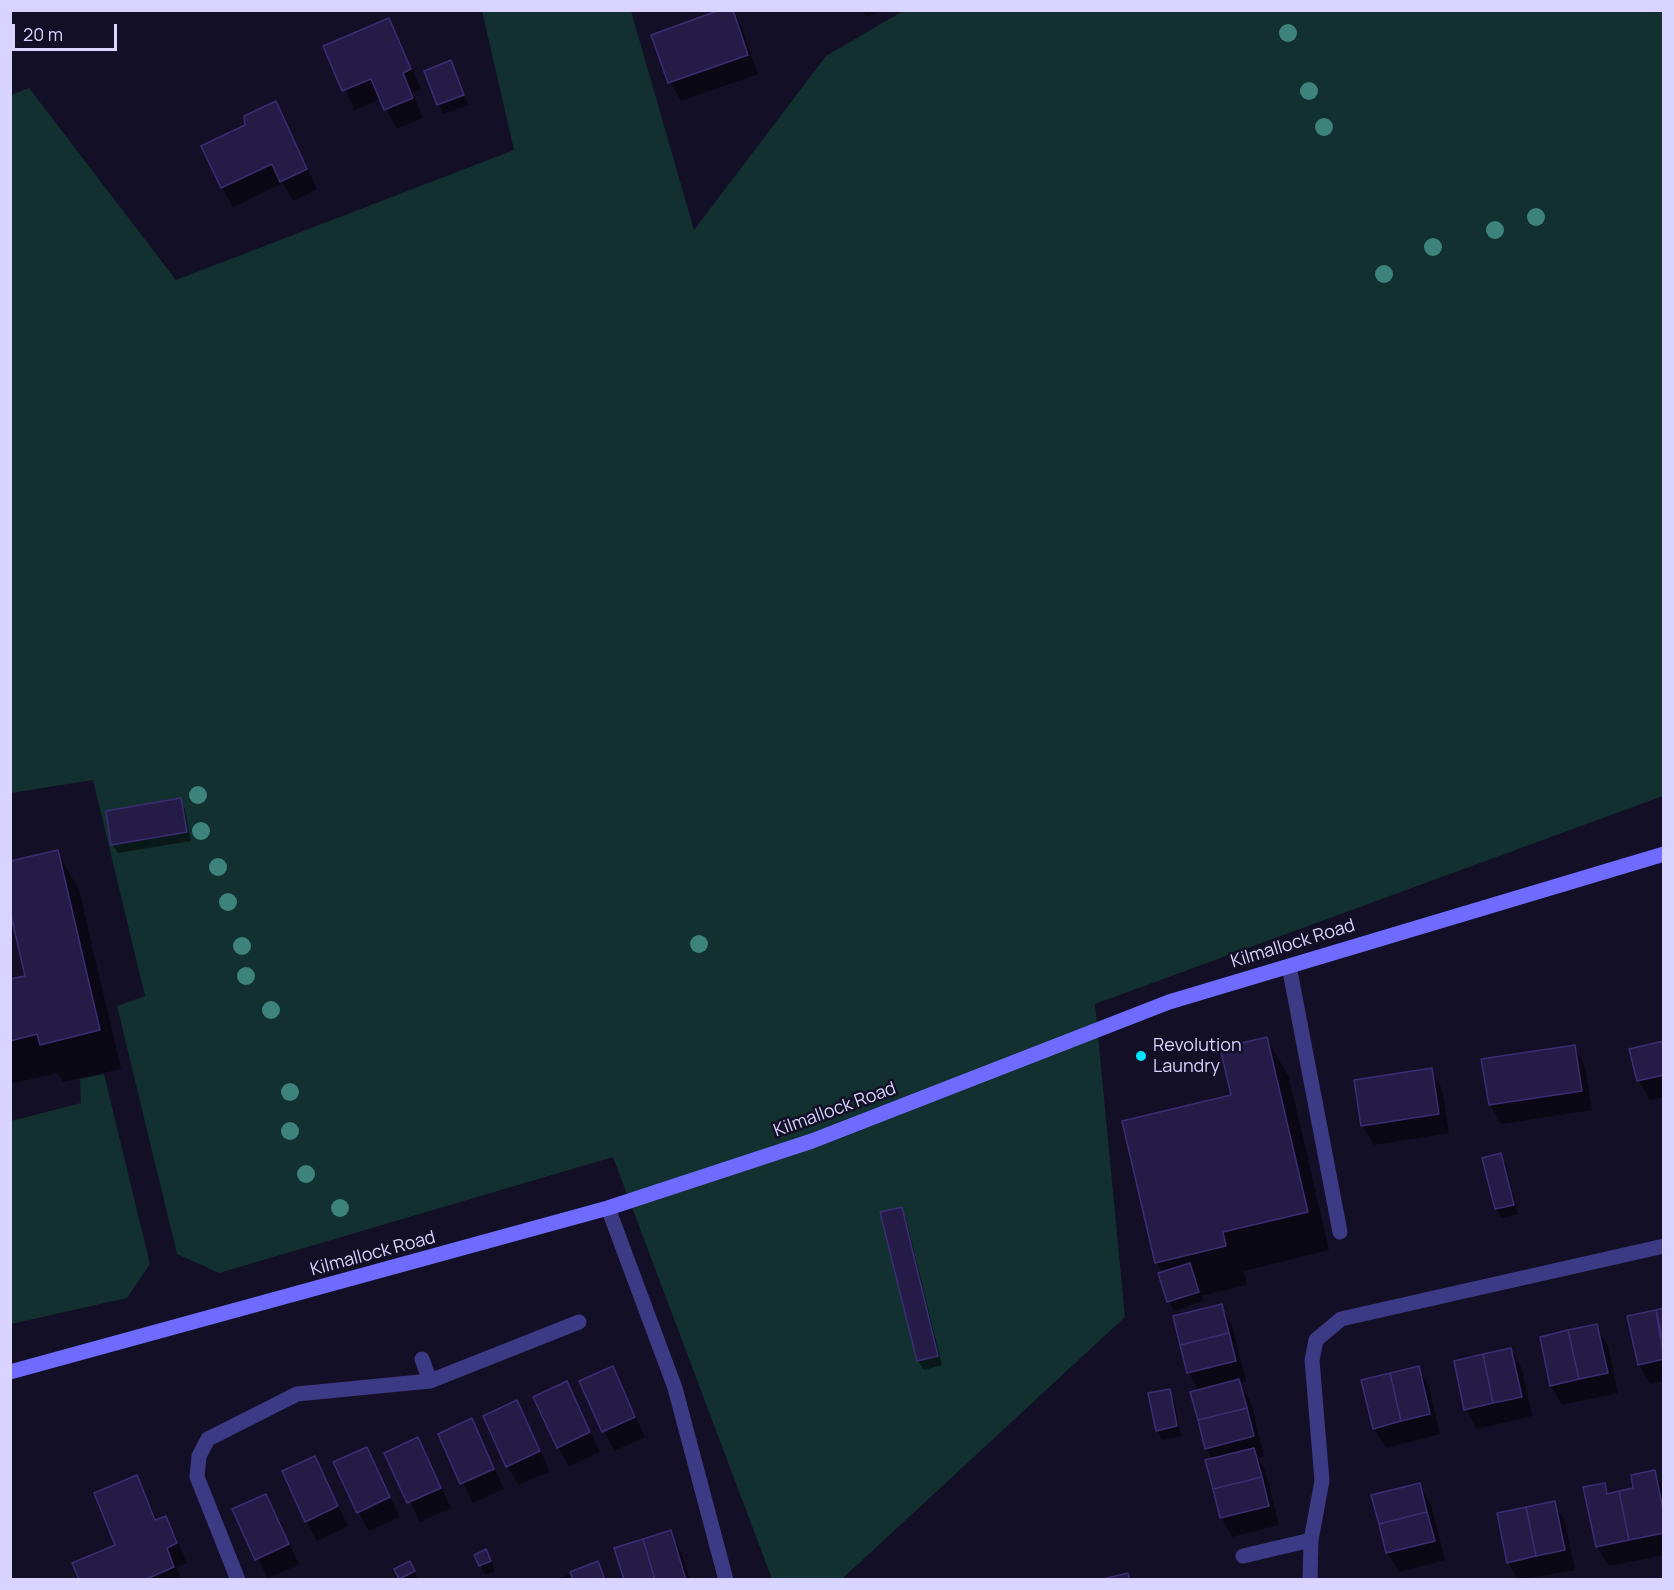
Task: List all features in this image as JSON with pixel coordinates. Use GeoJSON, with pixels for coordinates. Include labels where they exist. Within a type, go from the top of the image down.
{"type":"FeatureCollection","features":[{"type":"Feature","properties":{"kind":"main road","name":"Kilmallock Road"},"geometry":{"type":"LineString","coordinates":[[10,1372],[608,1208],[812,1141],[1169,1002],[1664,854]]}},
{"type":"Feature","properties":{"kind":"street"},"geometry":{"type":"LineString","coordinates":[[1289,966],[1340,1232]]}},
{"type":"Feature","properties":{"kind":"street"},"geometry":{"type":"LineString","coordinates":[[608,1208],[675,1388],[726,1580]]}},
{"type":"Feature","properties":{"kind":"street"},"geometry":{"type":"LineString","coordinates":[[1310,1580],[1311,1540],[1322,1481],[1312,1360],[1316,1340],[1341,1319],[1664,1246]]}},
{"type":"Feature","properties":{"kind":"street"},"geometry":{"type":"LineString","coordinates":[[238,1580],[197,1477],[199,1456],[208,1439],[297,1394],[430,1381],[579,1322]]}},
{"type":"Feature","properties":{"kind":"street"},"geometry":{"type":"LineString","coordinates":[[422,1359],[430,1381]]}},
{"type":"Feature","properties":{"kind":"street"},"geometry":{"type":"LineString","coordinates":[[1243,1556],[1311,1540]]}},
{"type":"Feature","properties":{"kind":"green space"},"geometry":{"type":"Polygon","coordinates":[[[482,11],[631,11],[694,230],[826,56],[903,11],[1663,11],[1663,796],[1095,1004],[1125,1317],[842,1579],[772,1579],[613,1157],[219,1273],[177,1254],[117,1006],[145,996],[93,780],[11,793],[11,95],[29,88],[176,280],[514,150],[482,11]]]}},
{"type":"Feature","properties":{"kind":"green space"},"geometry":{"type":"Polygon","coordinates":[[[104,1074],[150,1264],[127,1298],[11,1324],[11,1121],[81,1103],[80,1079],[104,1074]]]}},
{"type":"Feature","properties":{"kind":"building"},"geometry":{"type":"Polygon","coordinates":[[[720,10],[733,10],[748,55],[668,83],[651,35],[720,10]]]}},
{"type":"Feature","properties":{"kind":"building"},"geometry":{"type":"Polygon","coordinates":[[[389,18],[411,69],[403,73],[413,98],[384,110],[371,79],[342,91],[323,46],[389,18]]]}},
{"type":"Feature","properties":{"kind":"building"},"geometry":{"type":"Polygon","coordinates":[[[451,60],[464,95],[437,105],[424,71],[451,60]]]}},
{"type":"Feature","properties":{"kind":"building"},"geometry":{"type":"Polygon","coordinates":[[[276,101],[307,169],[280,182],[272,164],[221,188],[201,146],[245,125],[244,116],[276,101]]]}},
{"type":"Feature","properties":{"kind":"building"},"geometry":{"type":"Polygon","coordinates":[[[181,798],[187,832],[111,845],[106,811],[181,798]]]}},
{"type":"Feature","properties":{"kind":"building"},"geometry":{"type":"Polygon","coordinates":[[[58,850],[100,1030],[40,1045],[37,1034],[10,1041],[10,979],[25,976],[10,911],[10,861],[58,850]]]}},
{"type":"Feature","properties":{"kind":"building"},"geometry":{"type":"Polygon","coordinates":[[[1267,1037],[1308,1212],[1223,1232],[1226,1246],[1155,1263],[1122,1121],[1231,1095],[1220,1048],[1267,1037]]]}},
{"type":"Feature","properties":{"kind":"building"},"geometry":{"type":"Polygon","coordinates":[[[1664,1041],[1664,1075],[1637,1081],[1629,1049],[1664,1041]]]}},
{"type":"Feature","properties":{"kind":"building"},"geometry":{"type":"Polygon","coordinates":[[[1575,1045],[1582,1091],[1489,1105],[1481,1059],[1575,1045]]]}},
{"type":"Feature","properties":{"kind":"building"},"geometry":{"type":"Polygon","coordinates":[[[1432,1068],[1439,1114],[1361,1126],[1354,1080],[1432,1068]]]}},
{"type":"Feature","properties":{"kind":"building"},"geometry":{"type":"Polygon","coordinates":[[[1501,1153],[1514,1205],[1495,1209],[1482,1158],[1501,1153]]]}},
{"type":"Feature","properties":{"kind":"building"},"geometry":{"type":"Polygon","coordinates":[[[902,1207],[938,1356],[917,1361],[880,1212],[902,1207]]]}},
{"type":"Feature","properties":{"kind":"building"},"geometry":{"type":"Polygon","coordinates":[[[1190,1263],[1199,1292],[1167,1302],[1158,1273],[1190,1263]]]}},
{"type":"Feature","properties":{"kind":"building"},"geometry":{"type":"Polygon","coordinates":[[[1222,1304],[1229,1333],[1180,1345],[1173,1316],[1222,1304]]]}},
{"type":"Feature","properties":{"kind":"building"},"geometry":{"type":"Polygon","coordinates":[[[1664,1308],[1664,1346],[1656,1310],[1664,1308]]]}},
{"type":"Feature","properties":{"kind":"building"},"geometry":{"type":"Polygon","coordinates":[[[1656,1310],[1664,1359],[1638,1365],[1627,1316],[1656,1310]]]}},
{"type":"Feature","properties":{"kind":"building"},"geometry":{"type":"Polygon","coordinates":[[[1597,1324],[1608,1373],[1579,1379],[1568,1330],[1597,1324]]]}},
{"type":"Feature","properties":{"kind":"building"},"geometry":{"type":"Polygon","coordinates":[[[1568,1330],[1579,1379],[1550,1386],[1540,1337],[1568,1330]]]}},
{"type":"Feature","properties":{"kind":"building"},"geometry":{"type":"Polygon","coordinates":[[[1229,1333],[1236,1361],[1187,1373],[1180,1345],[1229,1333]]]}},
{"type":"Feature","properties":{"kind":"building"},"geometry":{"type":"Polygon","coordinates":[[[1511,1348],[1522,1397],[1493,1403],[1483,1354],[1511,1348]]]}},
{"type":"Feature","properties":{"kind":"building"},"geometry":{"type":"Polygon","coordinates":[[[1483,1354],[1493,1403],[1464,1410],[1454,1361],[1483,1354]]]}},
{"type":"Feature","properties":{"kind":"building"},"geometry":{"type":"Polygon","coordinates":[[[613,1366],[635,1417],[602,1432],[579,1381],[613,1366]]]}},
{"type":"Feature","properties":{"kind":"building"},"geometry":{"type":"Polygon","coordinates":[[[1419,1366],[1430,1414],[1401,1421],[1390,1373],[1419,1366]]]}},
{"type":"Feature","properties":{"kind":"building"},"geometry":{"type":"Polygon","coordinates":[[[1390,1373],[1401,1421],[1373,1429],[1361,1380],[1390,1373]]]}},
{"type":"Feature","properties":{"kind":"building"},"geometry":{"type":"Polygon","coordinates":[[[1239,1379],[1247,1408],[1198,1420],[1190,1392],[1239,1379]]]}},
{"type":"Feature","properties":{"kind":"building"},"geometry":{"type":"Polygon","coordinates":[[[567,1381],[590,1432],[557,1448],[533,1397],[567,1381]]]}},
{"type":"Feature","properties":{"kind":"building"},"geometry":{"type":"Polygon","coordinates":[[[1170,1389],[1177,1426],[1156,1431],[1148,1393],[1170,1389]]]}},
{"type":"Feature","properties":{"kind":"building"},"geometry":{"type":"Polygon","coordinates":[[[517,1400],[540,1451],[506,1467],[483,1416],[517,1400]]]}},
{"type":"Feature","properties":{"kind":"building"},"geometry":{"type":"Polygon","coordinates":[[[1247,1408],[1254,1436],[1205,1449],[1198,1420],[1247,1408]]]}},
{"type":"Feature","properties":{"kind":"building"},"geometry":{"type":"Polygon","coordinates":[[[472,1418],[494,1469],[460,1484],[438,1434],[472,1418]]]}},
{"type":"Feature","properties":{"kind":"building"},"geometry":{"type":"Polygon","coordinates":[[[418,1437],[441,1488],[407,1503],[384,1453],[418,1437]]]}},
{"type":"Feature","properties":{"kind":"building"},"geometry":{"type":"Polygon","coordinates":[[[367,1447],[390,1497],[357,1513],[333,1462],[367,1447]]]}},
{"type":"Feature","properties":{"kind":"building"},"geometry":{"type":"Polygon","coordinates":[[[1254,1448],[1262,1477],[1213,1489],[1205,1460],[1254,1448]]]}},
{"type":"Feature","properties":{"kind":"building"},"geometry":{"type":"Polygon","coordinates":[[[315,1456],[338,1506],[305,1522],[282,1471],[315,1456]]]}},
{"type":"Feature","properties":{"kind":"building"},"geometry":{"type":"Polygon","coordinates":[[[1655,1470],[1664,1514],[1664,1533],[1629,1540],[1619,1491],[1633,1488],[1631,1475],[1655,1470]]]}},
{"type":"Feature","properties":{"kind":"building"},"geometry":{"type":"Polygon","coordinates":[[[137,1475],[155,1520],[166,1516],[177,1543],[167,1548],[174,1567],[144,1580],[79,1580],[72,1563],[115,1545],[94,1493],[137,1475]]]}},
{"type":"Feature","properties":{"kind":"building"},"geometry":{"type":"Polygon","coordinates":[[[1262,1477],[1269,1506],[1220,1518],[1213,1489],[1262,1477]]]}},
{"type":"Feature","properties":{"kind":"building"},"geometry":{"type":"Polygon","coordinates":[[[1420,1483],[1427,1512],[1379,1524],[1371,1495],[1420,1483]]]}},
{"type":"Feature","properties":{"kind":"building"},"geometry":{"type":"Polygon","coordinates":[[[1605,1483],[1607,1494],[1619,1491],[1629,1540],[1596,1547],[1583,1487],[1605,1483]]]}},
{"type":"Feature","properties":{"kind":"building"},"geometry":{"type":"Polygon","coordinates":[[[266,1494],[289,1544],[255,1560],[232,1509],[266,1494]]]}},
{"type":"Feature","properties":{"kind":"building"},"geometry":{"type":"Polygon","coordinates":[[[1555,1501],[1565,1550],[1536,1556],[1526,1507],[1555,1501]]]}},
{"type":"Feature","properties":{"kind":"building"},"geometry":{"type":"Polygon","coordinates":[[[1526,1507],[1536,1556],[1507,1563],[1497,1513],[1526,1507]]]}},
{"type":"Feature","properties":{"kind":"building"},"geometry":{"type":"Polygon","coordinates":[[[1427,1512],[1435,1541],[1386,1553],[1379,1524],[1427,1512]]]}},
{"type":"Feature","properties":{"kind":"building"},"geometry":{"type":"Polygon","coordinates":[[[671,1530],[686,1580],[655,1580],[643,1539],[671,1530]]]}},
{"type":"Feature","properties":{"kind":"building"},"geometry":{"type":"Polygon","coordinates":[[[643,1539],[655,1580],[624,1580],[614,1548],[643,1539]]]}},
{"type":"Feature","properties":{"kind":"building"},"geometry":{"type":"Polygon","coordinates":[[[486,1549],[491,1561],[479,1566],[474,1555],[486,1549]]]}},
{"type":"Feature","properties":{"kind":"building"},"geometry":{"type":"Polygon","coordinates":[[[410,1561],[415,1571],[399,1579],[394,1569],[410,1561]]]}},
{"type":"Feature","properties":{"kind":"building"},"geometry":{"type":"Polygon","coordinates":[[[598,1561],[605,1580],[573,1580],[570,1572],[598,1561]]]}},
{"type":"Feature","properties":{"kind":"building"},"geometry":{"type":"Polygon","coordinates":[[[1128,1573],[1130,1580],[1099,1580],[1128,1573]]]}},
{"type":"Feature","properties":{"kind":"place","name":"Revolution Laundry"},"geometry":{"type":"Point","coordinates":[1141,1056]}}]}
